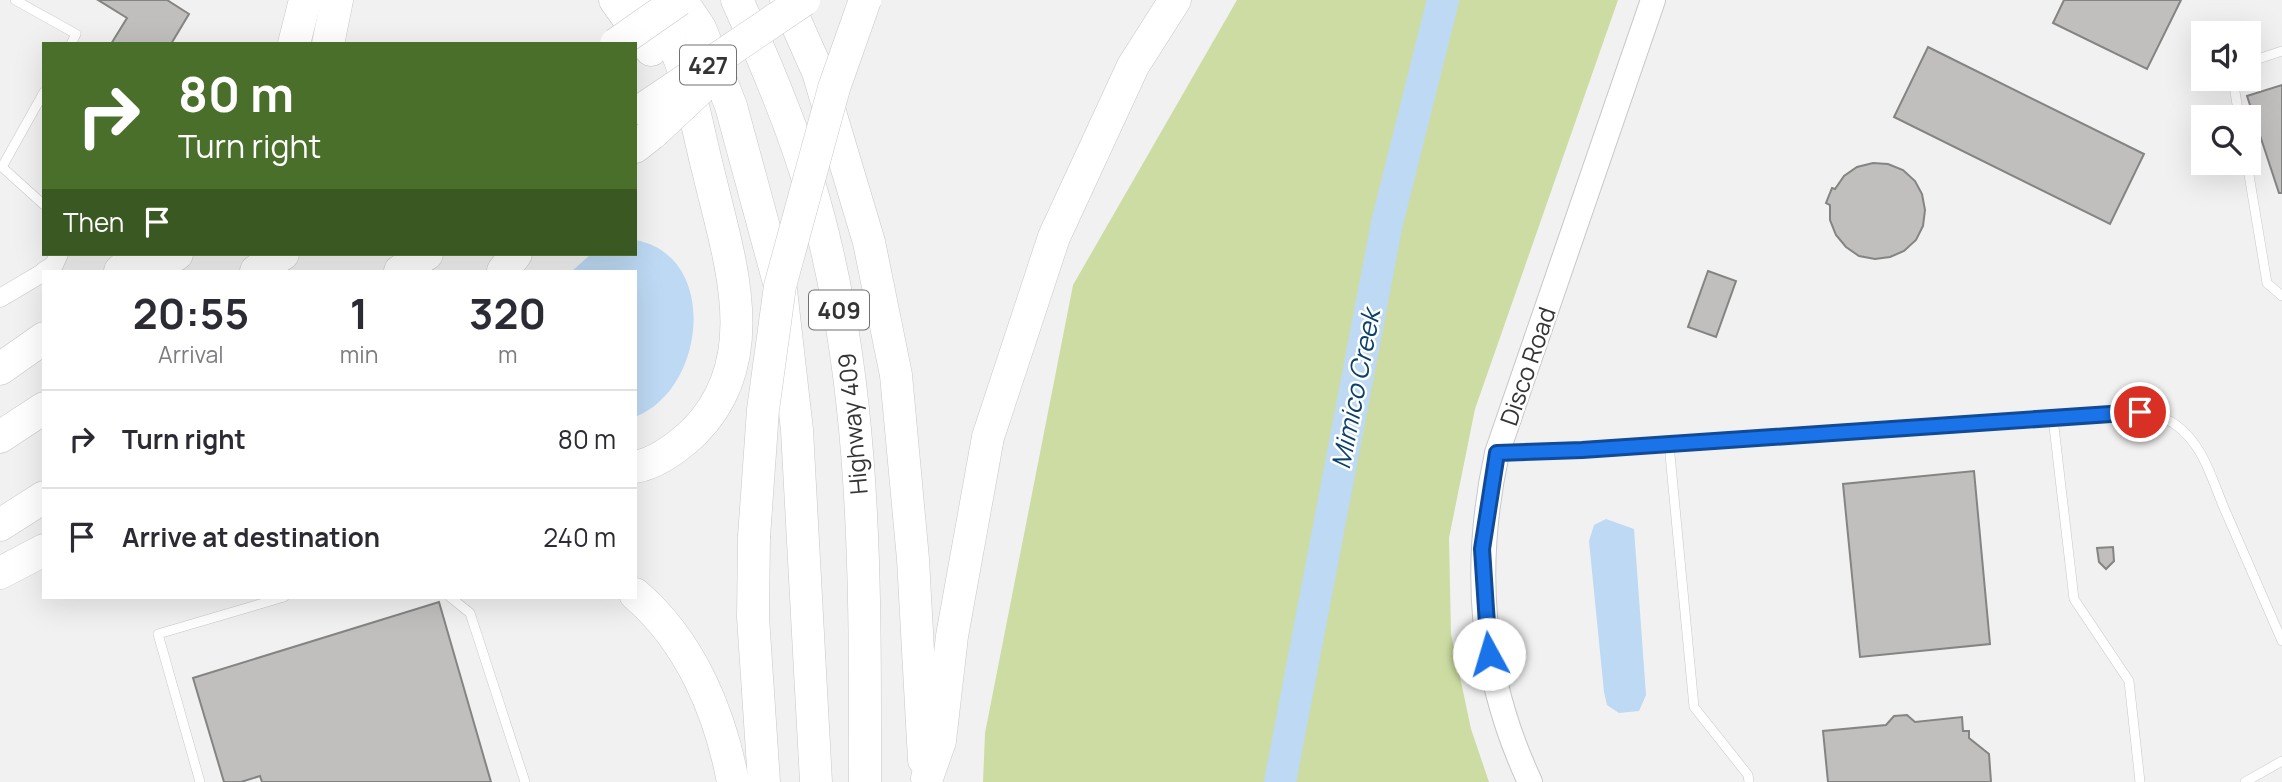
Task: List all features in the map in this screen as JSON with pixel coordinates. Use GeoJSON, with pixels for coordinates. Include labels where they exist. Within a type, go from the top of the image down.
{"type":"FeatureCollection","features":[{"type":"Feature","properties":{"kind":"highway"},"geometry":{"type":"LineString","coordinates":[[294,42],[305,0]]}},
{"type":"Feature","properties":{"kind":"highway"},"geometry":{"type":"LineString","coordinates":[[328,42],[337,0]]}},
{"type":"Feature","properties":{"kind":"highway"},"geometry":{"type":"LineString","coordinates":[[615,0],[650,49],[707,168]]}},
{"type":"Feature","properties":{"kind":"highway"},"geometry":{"type":"LineString","coordinates":[[637,466],[659,459],[700,426],[721,393],[729,374],[736,336],[737,288],[707,168],[699,122],[679,57],[646,0]]}},
{"type":"Feature","properties":{"kind":"highway"},"geometry":{"type":"LineString","coordinates":[[608,41],[654,0]]}},
{"type":"Feature","properties":{"kind":"highway"},"geometry":{"type":"LineString","coordinates":[[608,41],[680,0]]}},
{"type":"Feature","properties":{"kind":"highway","name":"409"},"geometry":{"type":"LineString","coordinates":[[680,0],[700,28],[735,119],[781,290],[797,430],[816,782]]}},
{"type":"Feature","properties":{"kind":"highway","name":"Highway 409"},"geometry":{"type":"LineString","coordinates":[[737,0],[775,86],[805,168],[828,255],[846,348],[857,444],[865,636],[865,782]]}},
{"type":"Feature","properties":{"kind":"highway","name":"427"},"geometry":{"type":"LineString","coordinates":[[642,126],[780,10],[804,0]]}},
{"type":"Feature","properties":{"kind":"highway"},"geometry":{"type":"LineString","coordinates":[[764,782],[753,617],[754,537],[763,410],[780,286],[834,88],[865,0]]}},
{"type":"Feature","properties":{"kind":"highway"},"geometry":{"type":"LineString","coordinates":[[927,780],[940,741],[952,636],[988,437],[1054,237],[1133,66],[1175,0]]}},
{"type":"Feature","properties":{"kind":"highway"},"geometry":{"type":"LineString","coordinates":[[780,10],[818,72],[869,242],[896,375],[913,559],[922,742],[927,780]]}},
{"type":"Feature","properties":{"kind":"highway"},"geometry":{"type":"LineString","coordinates":[[121,270],[137,256]]}},
{"type":"Feature","properties":{"kind":"highway"},"geometry":{"type":"LineString","coordinates":[[153,270],[174,256]]}},
{"type":"Feature","properties":{"kind":"highway"},"geometry":{"type":"LineString","coordinates":[[258,270],[280,256]]}},
{"type":"Feature","properties":{"kind":"highway"},"geometry":{"type":"LineString","coordinates":[[402,270],[424,256]]}},
{"type":"Feature","properties":{"kind":"highway"},"geometry":{"type":"LineString","coordinates":[[504,270],[514,256]]}},
{"type":"Feature","properties":{"kind":"highway"},"geometry":{"type":"LineString","coordinates":[[0,369],[42,339]]}},
{"type":"Feature","properties":{"kind":"highway"},"geometry":{"type":"LineString","coordinates":[[0,436],[42,409]]}},
{"type":"Feature","properties":{"kind":"highway"},"geometry":{"type":"LineString","coordinates":[[0,525],[42,498]]}},
{"type":"Feature","properties":{"kind":"highway"},"geometry":{"type":"LineString","coordinates":[[0,573],[42,551]]}},
{"type":"Feature","properties":{"kind":"highway"},"geometry":{"type":"LineString","coordinates":[[637,596],[663,620],[693,668],[717,717],[733,782]]}},
{"type":"Feature","properties":{"kind":"main road","name":"Disco Road"},"geometry":{"type":"LineString","coordinates":[[1530,782],[1513,745],[1498,699],[1483,599],[1482,549],[1497,453],[1653,0]]}},
{"type":"Feature","properties":{"kind":"street"},"geometry":{"type":"LineString","coordinates":[[46,270],[54,265],[58,256]]}},
{"type":"Feature","properties":{"kind":"street"},"geometry":{"type":"LineString","coordinates":[[0,298],[42,272]]}},
{"type":"Feature","properties":{"kind":"lane"},"geometry":{"type":"LineString","coordinates":[[15,0],[76,34],[72,42]]}},
{"type":"Feature","properties":{"kind":"lane"},"geometry":{"type":"LineString","coordinates":[[2261,58],[2282,51]]}},
{"type":"Feature","properties":{"kind":"lane"},"geometry":{"type":"LineString","coordinates":[[42,96],[2,167],[42,203]]}},
{"type":"Feature","properties":{"kind":"lane"},"geometry":{"type":"LineString","coordinates":[[2249,175],[2267,283],[2282,296]]}},
{"type":"Feature","properties":{"kind":"lane"},"geometry":{"type":"LineString","coordinates":[[1497,453],[2140,412],[2175,424],[2190,438],[2209,467],[2223,507],[2282,641]]}},
{"type":"Feature","properties":{"kind":"lane"},"geometry":{"type":"LineString","coordinates":[[2053,418],[2074,599],[2129,681],[2140,782]]}},
{"type":"Feature","properties":{"kind":"lane"},"geometry":{"type":"LineString","coordinates":[[1669,444],[1693,707],[1748,775],[1749,782]]}},
{"type":"Feature","properties":{"kind":"lane"},"geometry":{"type":"LineString","coordinates":[[200,782],[158,634],[277,599]]}},
{"type":"Feature","properties":{"kind":"lane"},"geometry":{"type":"LineString","coordinates":[[452,599],[470,613],[524,782]]}},
{"type":"Feature","properties":{"kind":"lane"},"geometry":{"type":"LineString","coordinates":[[2245,782],[2282,761]]}},
{"type":"Feature","properties":{"kind":"green space"},"geometry":{"type":"Polygon","coordinates":[[[1237,0],[1443,0],[1318,533],[1328,552],[1341,507],[1447,0],[1618,0],[1475,409],[1449,538],[1451,634],[1471,729],[1489,782],[983,782],[985,733],[1073,285],[1237,0]]]}},
{"type":"Feature","properties":{"kind":"water"},"geometry":{"type":"Polygon","coordinates":[[[637,241],[662,251],[681,270],[691,295],[694,324],[689,353],[677,380],[659,402],[637,416],[637,270],[573,270],[589,256],[637,256],[637,241]]]}},
{"type":"Feature","properties":{"kind":"water"},"geometry":{"type":"Polygon","coordinates":[[[1606,519],[1634,529],[1646,695],[1639,711],[1619,713],[1607,705],[1604,692],[1589,541],[1594,525],[1606,519]]]}},
{"type":"Feature","properties":{"kind":"building"},"geometry":{"type":"Polygon","coordinates":[[[98,0],[167,0],[189,14],[172,42],[112,42],[127,18],[98,0]]]}},
{"type":"Feature","properties":{"kind":"building"},"geometry":{"type":"Polygon","coordinates":[[[2064,0],[2181,0],[2147,69],[2053,23],[2064,0]]]}},
{"type":"Feature","properties":{"kind":"building"},"geometry":{"type":"Polygon","coordinates":[[[1928,47],[2144,154],[2110,224],[1894,117],[1928,47]]]}},
{"type":"Feature","properties":{"kind":"building"},"geometry":{"type":"Polygon","coordinates":[[[2282,85],[2282,193],[2279,193],[2261,138],[2261,105],[2250,105],[2247,96],[2282,85]]]}},
{"type":"Feature","properties":{"kind":"building"},"geometry":{"type":"Polygon","coordinates":[[[1873,163],[1888,164],[1903,170],[1915,181],[1922,194],[1925,210],[1923,226],[1916,240],[1904,251],[1875,259],[1859,256],[1846,247],[1836,235],[1830,220],[1830,205],[1826,203],[1832,188],[1835,189],[1844,176],[1857,167],[1873,163]]]}},
{"type":"Feature","properties":{"kind":"building"},"geometry":{"type":"Polygon","coordinates":[[[1708,271],[1736,281],[1716,337],[1688,327],[1708,271]]]}},
{"type":"Feature","properties":{"kind":"building"},"geometry":{"type":"Polygon","coordinates":[[[1974,471],[1990,644],[1860,657],[1843,484],[1974,471]]]}},
{"type":"Feature","properties":{"kind":"building"},"geometry":{"type":"Polygon","coordinates":[[[2113,547],[2114,561],[2106,569],[2099,562],[2097,548],[2113,547]]]}},
{"type":"Feature","properties":{"kind":"building"},"geometry":{"type":"Polygon","coordinates":[[[439,602],[491,782],[262,782],[260,776],[241,782],[224,782],[193,678],[439,602]]]}},
{"type":"Feature","properties":{"kind":"building"},"geometry":{"type":"Polygon","coordinates":[[[1907,715],[1915,722],[1962,717],[1963,731],[1969,731],[1969,738],[1989,754],[1991,782],[1828,782],[1823,731],[1886,725],[1894,716],[1907,715]]]}},
{"type":"Feature","properties":{"kind":"waterway","name":"Mimico Creek"},"geometry":{"type":"LineString","coordinates":[[1280,782],[1387,223],[1443,0]]}},
{"type":"Feature","properties":{"kind":"route"},"geometry":{"type":"LineString","coordinates":[[1489,654],[1483,599],[1482,549],[1497,453],[1582,450],[2140,412]]}}]}
